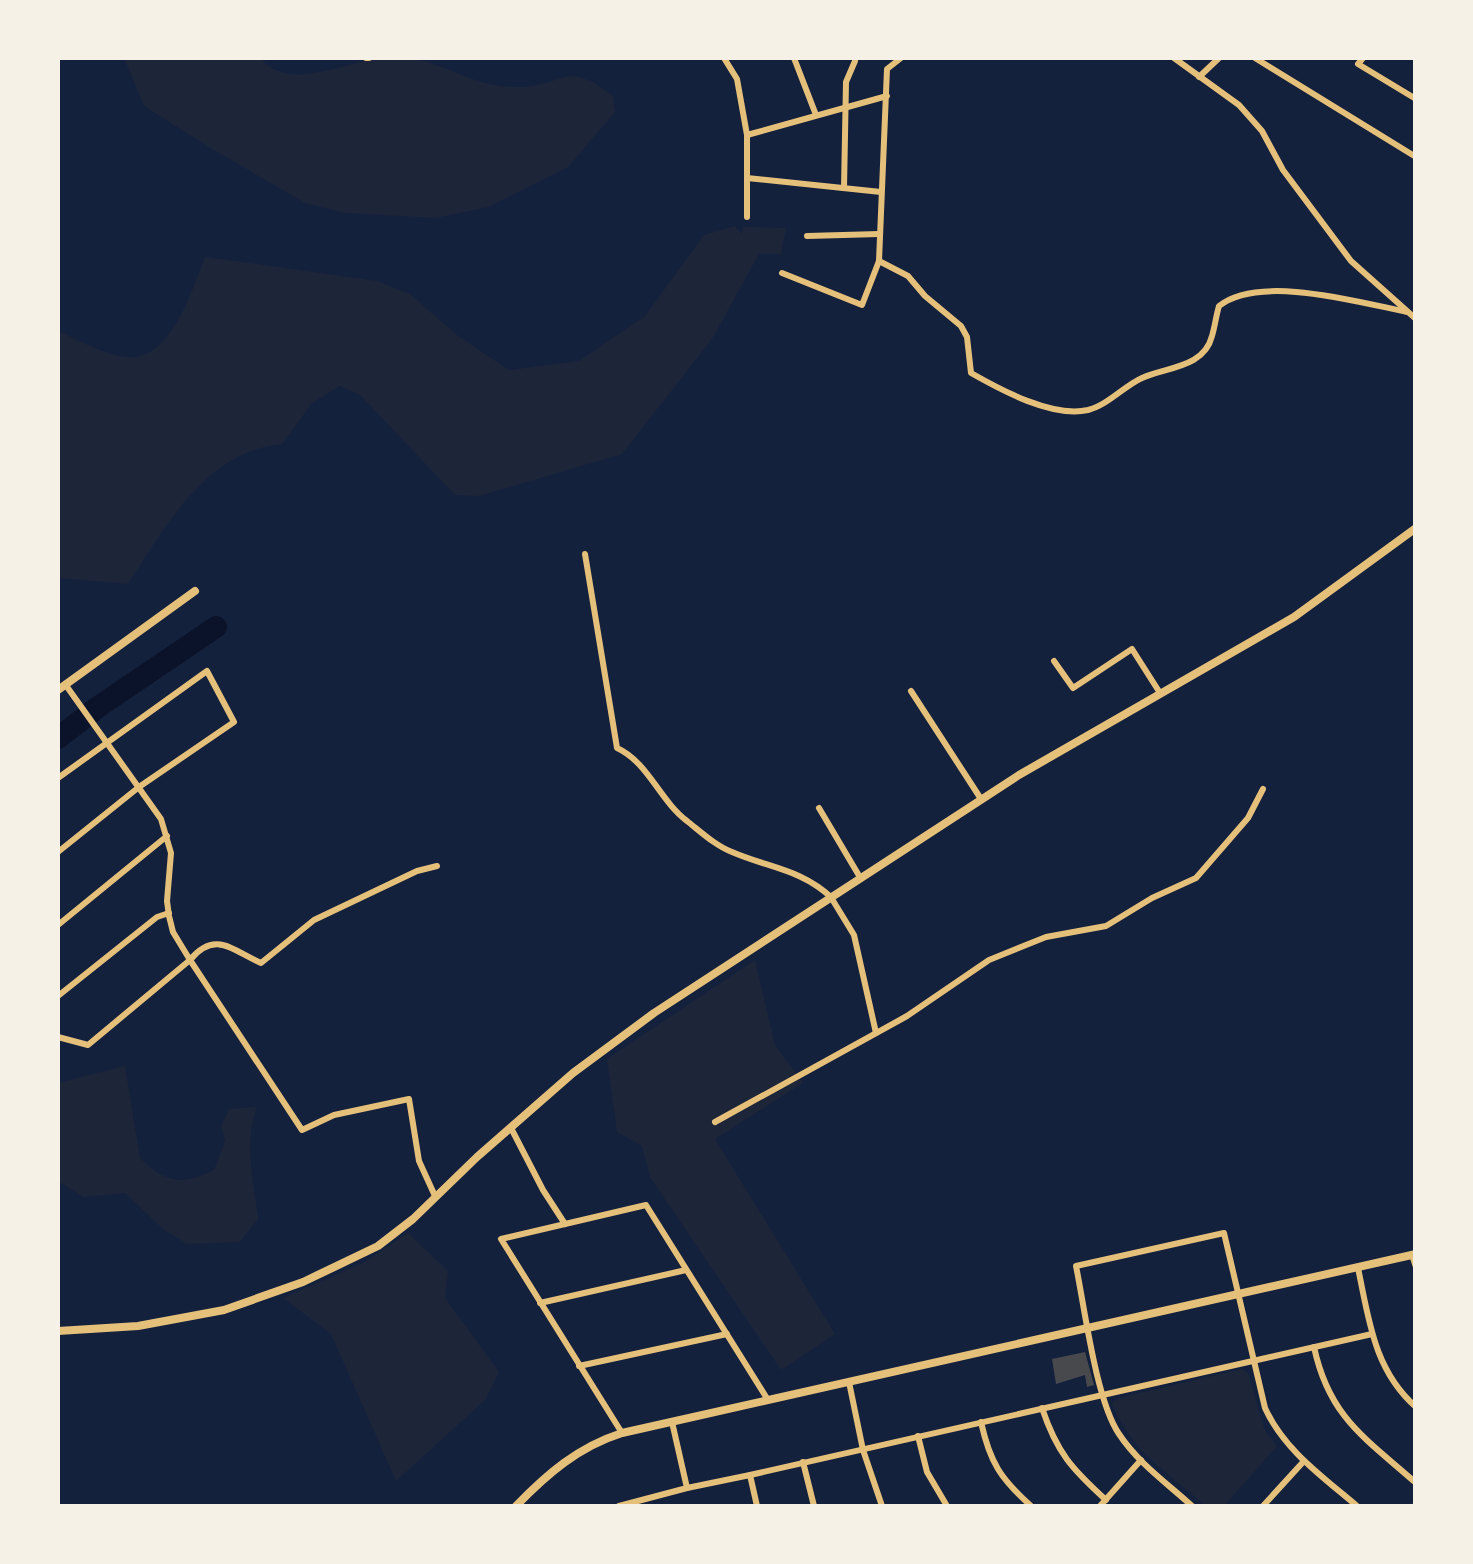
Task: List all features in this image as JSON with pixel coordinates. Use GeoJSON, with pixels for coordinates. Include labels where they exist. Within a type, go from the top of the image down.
{"type":"FeatureCollection","features":[{"type":"Feature","properties":{"kind":"street"},"geometry":{"type":"LineString","coordinates":[[724,58],[737,79],[746,135],[746,217]]}},
{"type":"Feature","properties":{"kind":"street"},"geometry":{"type":"LineString","coordinates":[[794,58],[816,115]]}},
{"type":"Feature","properties":{"kind":"street"},"geometry":{"type":"LineString","coordinates":[[782,274],[862,305],[879,261],[887,70],[902,58]]}},
{"type":"Feature","properties":{"kind":"street"},"geometry":{"type":"LineString","coordinates":[[1174,58],[1239,105],[1262,131],[1284,170],[1351,262],[1416,319]]}},
{"type":"Feature","properties":{"kind":"street"},"geometry":{"type":"LineString","coordinates":[[1200,76],[1219,58]]}},
{"type":"Feature","properties":{"kind":"street"},"geometry":{"type":"LineString","coordinates":[[1255,58],[1416,157]]}},
{"type":"Feature","properties":{"kind":"street"},"geometry":{"type":"LineString","coordinates":[[1359,59],[1358,64],[1416,99]]}},
{"type":"Feature","properties":{"kind":"street"},"geometry":{"type":"LineString","coordinates":[[844,188],[846,82],[855,60]]}},
{"type":"Feature","properties":{"kind":"street"},"geometry":{"type":"LineString","coordinates":[[746,135],[887,96]]}},
{"type":"Feature","properties":{"kind":"street"},"geometry":{"type":"LineString","coordinates":[[746,178],[881,192]]}},
{"type":"Feature","properties":{"kind":"street"},"geometry":{"type":"LineString","coordinates":[[808,236],[879,234]]}},
{"type":"Feature","properties":{"kind":"street"},"geometry":{"type":"LineString","coordinates":[[879,261],[908,276],[961,326],[967,337],[971,373],[1019,399],[1074,410],[1088,410],[1138,380],[1197,358],[1212,338],[1218,306],[1230,296],[1246,292],[1314,294],[1407,312]]}},
{"type":"Feature","properties":{"kind":"street"},"geometry":{"type":"LineString","coordinates":[[58,1332],[138,1326],[253,1301],[378,1246],[413,1220],[511,1128],[615,1040],[981,799],[1294,617],[1416,528]]}},
{"type":"Feature","properties":{"kind":"street"},"geometry":{"type":"LineString","coordinates":[[584,554],[617,748],[634,756],[648,779],[682,818],[731,852],[816,884],[832,899],[854,935],[876,1033]]}},
{"type":"Feature","properties":{"kind":"street"},"geometry":{"type":"LineString","coordinates":[[196,591],[62,687],[161,819],[171,853],[166,901],[173,932],[302,1130],[334,1115],[408,1099],[419,1161],[435,1196]]}},
{"type":"Feature","properties":{"kind":"street"},"geometry":{"type":"LineString","coordinates":[[1054,660],[1072,688],[1132,648],[1160,693]]}},
{"type":"Feature","properties":{"kind":"street"},"geometry":{"type":"LineString","coordinates":[[58,778],[207,671],[234,722],[139,787],[58,852]]}},
{"type":"Feature","properties":{"kind":"street"},"geometry":{"type":"LineString","coordinates":[[911,690],[981,799]]}},
{"type":"Feature","properties":{"kind":"street"},"geometry":{"type":"LineString","coordinates":[[716,1122],[876,1033],[1003,954],[1046,937],[1106,926],[1152,898],[1196,878],[1248,818],[1264,789]]}},
{"type":"Feature","properties":{"kind":"street"},"geometry":{"type":"LineString","coordinates":[[819,808],[862,880]]}},
{"type":"Feature","properties":{"kind":"street"},"geometry":{"type":"LineString","coordinates":[[58,925],[168,836]]}},
{"type":"Feature","properties":{"kind":"street"},"geometry":{"type":"LineString","coordinates":[[58,1038],[88,1045],[207,944],[216,942],[261,964],[314,920],[417,871],[438,866]]}},
{"type":"Feature","properties":{"kind":"street"},"geometry":{"type":"LineString","coordinates":[[58,996],[157,917],[169,913]]}},
{"type":"Feature","properties":{"kind":"street"},"geometry":{"type":"LineString","coordinates":[[511,1128],[565,1224]]}},
{"type":"Feature","properties":{"kind":"street"},"geometry":{"type":"LineString","coordinates":[[622,1433],[500,1239],[646,1205],[768,1400]]}},
{"type":"Feature","properties":{"kind":"street"},"geometry":{"type":"LineString","coordinates":[[1187,1505],[1117,1430],[1103,1395],[1076,1266],[1224,1233],[1253,1361],[1272,1423],[1352,1505]]}},
{"type":"Feature","properties":{"kind":"street"},"geometry":{"type":"LineString","coordinates":[[521,1505],[550,1472],[576,1453],[622,1433],[1414,1254],[1416,1267]]}},
{"type":"Feature","properties":{"kind":"street"},"geometry":{"type":"LineString","coordinates":[[1358,1268],[1372,1334],[1386,1373],[1416,1408]]}},
{"type":"Feature","properties":{"kind":"street"},"geometry":{"type":"LineString","coordinates":[[540,1303],[686,1270]]}},
{"type":"Feature","properties":{"kind":"street"},"geometry":{"type":"LineString","coordinates":[[579,1366],[727,1334]]}},
{"type":"Feature","properties":{"kind":"street"},"geometry":{"type":"LineString","coordinates":[[619,1506],[1372,1334]]}},
{"type":"Feature","properties":{"kind":"street"},"geometry":{"type":"LineString","coordinates":[[1314,1347],[1324,1387],[1338,1411],[1416,1484]]}},
{"type":"Feature","properties":{"kind":"street"},"geometry":{"type":"LineString","coordinates":[[849,1382],[863,1450],[882,1506]]}},
{"type":"Feature","properties":{"kind":"street"},"geometry":{"type":"LineString","coordinates":[[1042,1408],[1063,1459],[1103,1503],[1142,1460]]}},
{"type":"Feature","properties":{"kind":"street"},"geometry":{"type":"LineString","coordinates":[[672,1422],[687,1488]]}},
{"type":"Feature","properties":{"kind":"street"},"geometry":{"type":"LineString","coordinates":[[981,1422],[996,1468],[1006,1484],[1031,1506]]}},
{"type":"Feature","properties":{"kind":"street"},"geometry":{"type":"LineString","coordinates":[[918,1436],[927,1472],[948,1506]]}},
{"type":"Feature","properties":{"kind":"street"},"geometry":{"type":"LineString","coordinates":[[1263,1506],[1304,1460]]}},
{"type":"Feature","properties":{"kind":"street"},"geometry":{"type":"LineString","coordinates":[[803,1462],[814,1506]]}},
{"type":"Feature","properties":{"kind":"street"},"geometry":{"type":"LineString","coordinates":[[750,1475],[757,1506]]}},
{"type":"Feature","properties":{"kind":"shaded area"},"geometry":{"type":"Polygon","coordinates":[[[124,58],[260,58],[273,68],[303,74],[370,60],[404,58],[484,83],[519,87],[574,76],[585,78],[613,96],[615,112],[568,167],[488,207],[436,218],[346,213],[305,203],[144,106],[124,58]]]}},
{"type":"Feature","properties":{"kind":"shaded area"},"geometry":{"type":"Polygon","coordinates":[[[735,226],[742,234],[743,227],[786,228],[781,254],[759,254],[712,339],[622,454],[479,496],[455,495],[360,395],[340,386],[312,403],[282,444],[255,450],[210,476],[174,516],[128,584],[58,578],[58,331],[126,357],[156,348],[178,321],[205,257],[377,281],[410,294],[457,335],[509,370],[579,361],[645,316],[704,235],[735,226]]]}},
{"type":"Feature","properties":{"kind":"shaded area"},"geometry":{"type":"Polygon","coordinates":[[[755,960],[775,1045],[803,1083],[715,1139],[835,1334],[781,1370],[650,1177],[642,1146],[617,1132],[607,1059],[755,960]]]}},
{"type":"Feature","properties":{"kind":"shaded area"},"geometry":{"type":"Polygon","coordinates":[[[125,1066],[140,1158],[166,1177],[183,1180],[214,1170],[225,1141],[221,1126],[229,1109],[257,1107],[250,1148],[258,1219],[240,1242],[187,1244],[163,1229],[125,1193],[83,1197],[58,1181],[58,1083],[125,1066]]]}},
{"type":"Feature","properties":{"kind":"shaded area"},"geometry":{"type":"Polygon","coordinates":[[[408,1233],[448,1271],[445,1298],[499,1372],[486,1399],[396,1481],[331,1334],[283,1298],[363,1263],[408,1233]]]}},
{"type":"Feature","properties":{"kind":"shaded area"},"geometry":{"type":"Polygon","coordinates":[[[1242,1369],[1248,1373],[1265,1431],[1277,1446],[1224,1506],[1206,1506],[1140,1447],[1112,1403],[1118,1398],[1242,1369]]]}},
{"type":"Feature","properties":{"kind":"building"},"geometry":{"type":"Polygon","coordinates":[[[1085,1352],[1094,1385],[1087,1387],[1085,1375],[1056,1384],[1052,1359],[1085,1352]]]}},
{"type":"Feature","properties":{"kind":"waterway"},"geometry":{"type":"LineString","coordinates":[[58,738],[216,627]]}}]}
